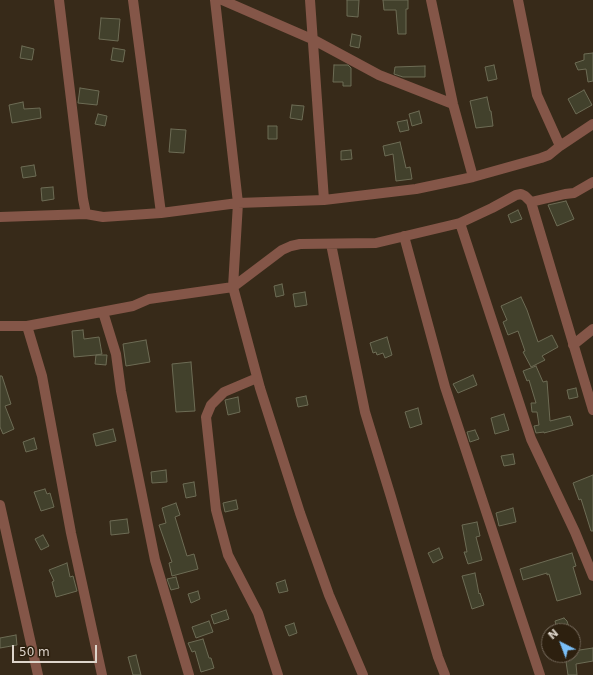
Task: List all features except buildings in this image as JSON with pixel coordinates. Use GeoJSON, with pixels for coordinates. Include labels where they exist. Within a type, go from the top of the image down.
{"type":"FeatureCollection","features":[{"type":"Feature","properties":{"kind":"street"},"geometry":{"type":"LineString","coordinates":[[59,0],[86,214]]}},
{"type":"Feature","properties":{"kind":"street"},"geometry":{"type":"LineString","coordinates":[[132,0],[161,213]]}},
{"type":"Feature","properties":{"kind":"street"},"geometry":{"type":"LineString","coordinates":[[215,0],[238,203],[233,287],[257,378],[300,513],[329,595],[363,675]]}},
{"type":"Feature","properties":{"kind":"street"},"geometry":{"type":"LineString","coordinates":[[222,0],[314,40],[379,75],[453,104]]}},
{"type":"Feature","properties":{"kind":"street"},"geometry":{"type":"LineString","coordinates":[[310,0],[324,200]]}},
{"type":"Feature","properties":{"kind":"street"},"geometry":{"type":"LineString","coordinates":[[431,0],[453,104],[473,177]]}},
{"type":"Feature","properties":{"kind":"street"},"geometry":{"type":"LineString","coordinates":[[518,0],[537,95],[560,146]]}},
{"type":"Feature","properties":{"kind":"street"},"geometry":{"type":"LineString","coordinates":[[0,217],[86,214],[103,217],[161,213],[238,203],[324,200],[416,189],[473,177],[541,158],[549,155],[593,124]]}},
{"type":"Feature","properties":{"kind":"street"},"geometry":{"type":"LineString","coordinates":[[531,202],[574,193],[593,182]]}},
{"type":"Feature","properties":{"kind":"street"},"geometry":{"type":"LineString","coordinates":[[0,326],[28,326],[133,306],[149,299],[233,287],[282,250],[291,246],[300,244],[376,243],[460,223],[516,195],[525,196],[531,202],[593,410]]}},
{"type":"Feature","properties":{"kind":"street"},"geometry":{"type":"LineString","coordinates":[[460,223],[531,439],[575,532],[593,576]]}},
{"type":"Feature","properties":{"kind":"street"},"geometry":{"type":"LineString","coordinates":[[404,236],[445,386],[540,675]]}},
{"type":"Feature","properties":{"kind":"street"},"geometry":{"type":"LineString","coordinates":[[331,244],[364,412],[394,504],[438,657],[445,675]]}},
{"type":"Feature","properties":{"kind":"street"},"geometry":{"type":"LineString","coordinates":[[103,312],[116,354],[121,391],[155,560],[188,675]]}},
{"type":"Feature","properties":{"kind":"street"},"geometry":{"type":"LineString","coordinates":[[28,326],[42,376],[71,533],[102,675]]}},
{"type":"Feature","properties":{"kind":"street"},"geometry":{"type":"LineString","coordinates":[[573,345],[593,330]]}},
{"type":"Feature","properties":{"kind":"street"},"geometry":{"type":"LineString","coordinates":[[257,378],[224,392],[211,405],[206,417],[216,510],[228,555],[258,613],[278,675]]}},
{"type":"Feature","properties":{"kind":"street"},"geometry":{"type":"LineString","coordinates":[[0,505],[38,675]]}}]}
